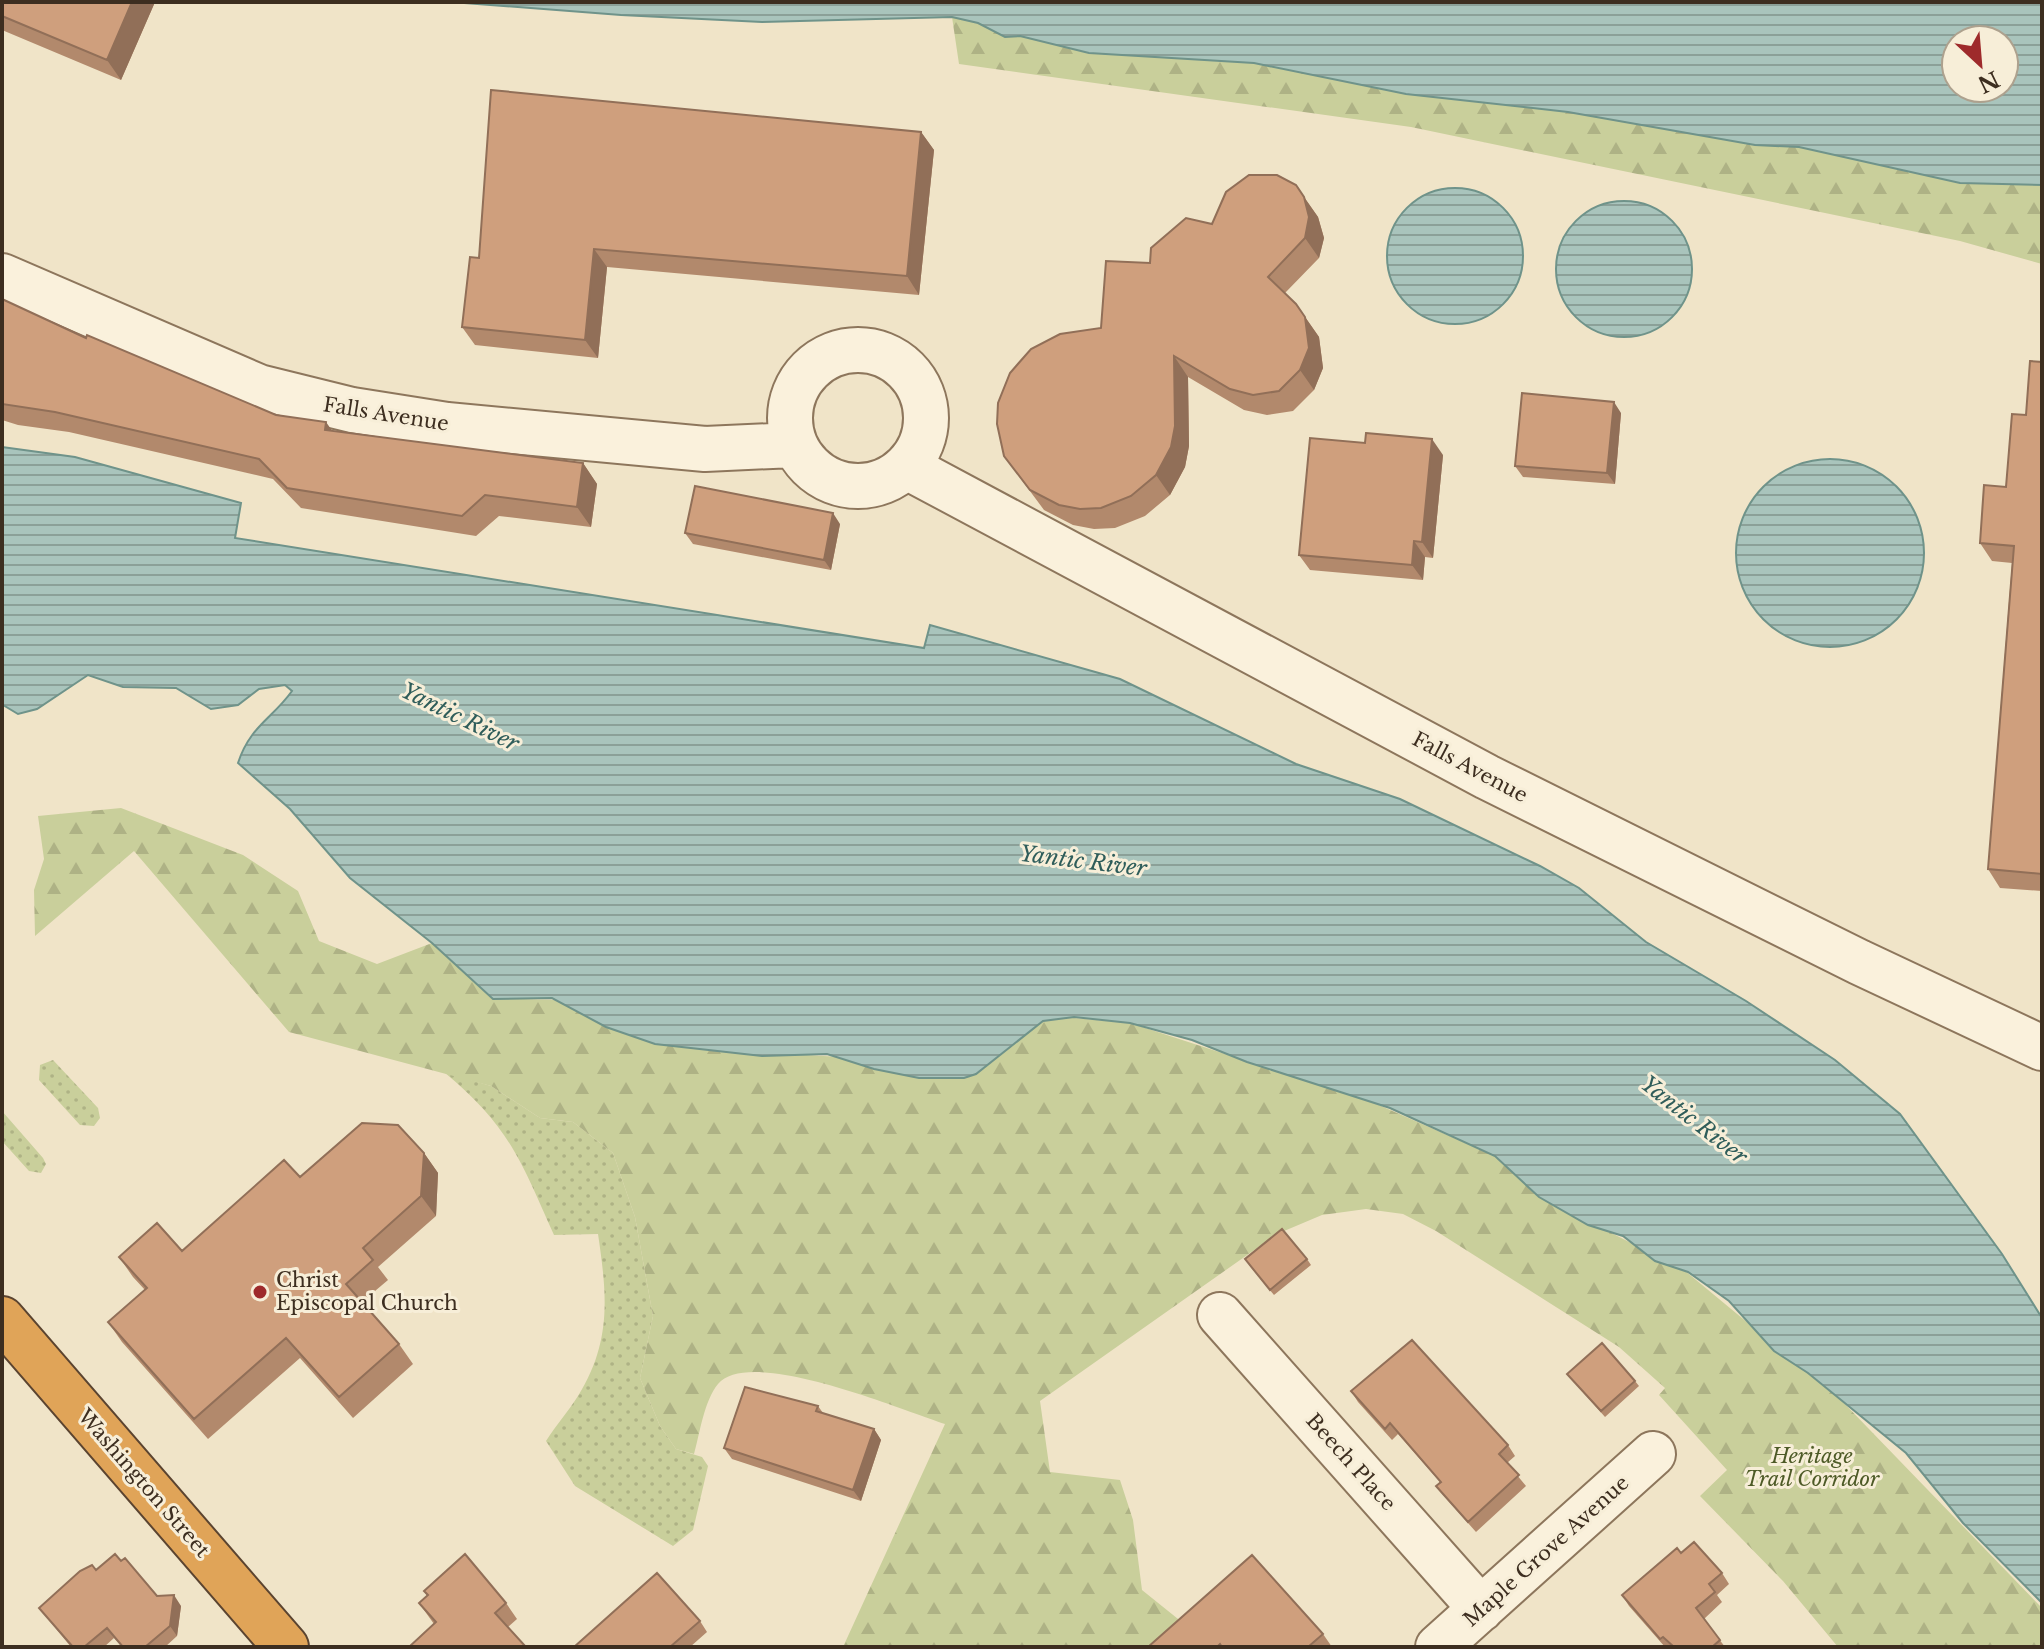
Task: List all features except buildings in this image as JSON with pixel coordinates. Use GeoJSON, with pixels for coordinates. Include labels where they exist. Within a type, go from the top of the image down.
{"type":"FeatureCollection","features":[{"type":"Feature","properties":{"kind":"highway","name":"Washington Street"},"geometry":{"type":"LineString","coordinates":[[2,1319],[286,1647]]}},
{"type":"Feature","properties":{"kind":"street","name":"Falls Avenue"},"geometry":{"type":"LineString","coordinates":[[2,276],[259,387],[352,410],[447,425],[705,449],[794,445]]}},
{"type":"Feature","properties":{"kind":"street"},"geometry":{"type":"LineString","coordinates":[[855,349],[877,353],[898,362],[912,376],[927,412],[926,432],[907,467],[873,486],[854,487],[818,475],[804,462],[794,445],[789,423],[790,402],[799,381],[815,365],[834,354],[855,349]]}},
{"type":"Feature","properties":{"kind":"street","name":"Falls Avenue"},"geometry":{"type":"LineString","coordinates":[[907,467],[1487,777],[1859,962],[2042,1048]]}},
{"type":"Feature","properties":{"kind":"street","name":"Beech Place"},"geometry":{"type":"LineString","coordinates":[[1220,1315],[1481,1609]]}},
{"type":"Feature","properties":{"kind":"street","name":"Maple Grove Avenue"},"geometry":{"type":"LineString","coordinates":[[1438,1647],[1653,1454]]}},
{"type":"Feature","properties":{"kind":"green space"},"geometry":{"type":"Polygon","coordinates":[[[952,17],[978,23],[1005,36],[1020,36],[1089,53],[1254,63],[1406,94],[1568,112],[1755,145],[1799,147],[1960,183],[2042,185],[2042,264],[1960,241],[1411,127],[959,64],[952,17]]]}},
{"type":"Feature","properties":{"kind":"green space","name":"Heritage Trail Corridor"},"geometry":{"type":"Polygon","coordinates":[[[121,808],[243,855],[298,891],[319,941],[377,964],[432,943],[491,998],[558,1000],[606,1027],[636,1037],[740,1051],[840,1057],[871,1068],[935,1079],[964,1078],[1040,1022],[1063,1017],[1130,1023],[1372,1102],[1495,1156],[1537,1195],[1684,1270],[1840,1399],[2042,1608],[2042,1647],[1838,1647],[1783,1581],[1700,1496],[1727,1470],[1659,1395],[1665,1388],[1619,1347],[1436,1231],[1403,1214],[1366,1209],[1322,1215],[1277,1234],[1040,1401],[1050,1472],[1120,1480],[1133,1520],[1142,1590],[1193,1631],[1175,1647],[843,1647],[945,1424],[827,1384],[761,1372],[735,1374],[718,1384],[713,1391],[694,1454],[676,1449],[660,1426],[640,1378],[653,1316],[635,1217],[613,1153],[573,1122],[540,1118],[491,1086],[289,1032],[134,851],[35,936],[34,890],[44,859],[38,816],[121,808]]]}},
{"type":"Feature","properties":{"kind":"green space"},"geometry":{"type":"Polygon","coordinates":[[[53,1060],[98,1108],[100,1118],[94,1126],[80,1125],[39,1080],[40,1065],[53,1060]]]}},
{"type":"Feature","properties":{"kind":"green space"},"geometry":{"type":"Polygon","coordinates":[[[444,1072],[491,1086],[540,1118],[573,1122],[613,1153],[635,1217],[653,1316],[640,1378],[660,1426],[676,1449],[702,1457],[708,1466],[693,1530],[673,1546],[575,1486],[546,1441],[589,1376],[602,1337],[605,1298],[598,1234],[554,1235],[511,1145],[484,1110],[444,1072]]]}},
{"type":"Feature","properties":{"kind":"green space"},"geometry":{"type":"Polygon","coordinates":[[[2,1111],[43,1158],[46,1164],[41,1173],[29,1171],[2,1141],[2,1111]]]}},
{"type":"Feature","properties":{"kind":"water"},"geometry":{"type":"Polygon","coordinates":[[[451,2],[2042,2],[2042,185],[1960,183],[1799,147],[1755,145],[1568,112],[1406,94],[1254,63],[1089,53],[1020,36],[1005,37],[978,23],[952,17],[762,22],[451,2]]]}},
{"type":"Feature","properties":{"kind":"water"},"geometry":{"type":"Polygon","coordinates":[[[1455,188],[1481,193],[1503,208],[1518,230],[1523,256],[1518,282],[1503,304],[1481,319],[1455,324],[1429,319],[1407,304],[1392,282],[1387,256],[1392,230],[1407,208],[1429,193],[1455,188]]]}},
{"type":"Feature","properties":{"kind":"water"},"geometry":{"type":"Polygon","coordinates":[[[1624,201],[1650,206],[1672,221],[1687,243],[1692,269],[1687,295],[1672,317],[1650,332],[1624,337],[1598,332],[1576,317],[1561,295],[1556,269],[1561,243],[1576,221],[1598,206],[1624,201]]]}},
{"type":"Feature","properties":{"kind":"water","name":"Yantic River"},"geometry":{"type":"Polygon","coordinates":[[[2,447],[75,457],[241,503],[235,538],[924,648],[930,625],[1120,679],[1296,764],[1400,799],[1579,888],[1646,942],[1746,1001],[1835,1060],[1900,1114],[2002,1254],[2042,1318],[2042,1603],[1963,1523],[1906,1453],[1808,1373],[1774,1351],[1729,1301],[1688,1272],[1655,1261],[1623,1236],[1588,1225],[1539,1197],[1495,1156],[1390,1108],[1247,1062],[1192,1040],[1130,1023],[1074,1017],[1043,1021],[976,1074],[964,1078],[919,1078],[874,1069],[827,1054],[762,1056],[655,1044],[606,1027],[552,998],[493,999],[432,943],[350,878],[290,809],[238,763],[255,731],[292,691],[285,685],[259,689],[238,705],[211,709],[176,688],[123,687],[88,675],[37,709],[18,714],[3,705],[2,447]]]}},
{"type":"Feature","properties":{"kind":"water"},"geometry":{"type":"Polygon","coordinates":[[[1830,459],[1848,460],[1866,466],[1897,486],[1917,517],[1923,535],[1923,571],[1917,589],[1897,620],[1866,640],[1848,646],[1830,647],[1812,646],[1794,640],[1763,620],[1743,589],[1737,571],[1736,553],[1737,535],[1743,517],[1763,486],[1794,466],[1812,460],[1830,459]]]}},
{"type":"Feature","properties":{"kind":"place","name":"Christ Episcopal Church"},"geometry":{"type":"Point","coordinates":[260,1292]}}]}
